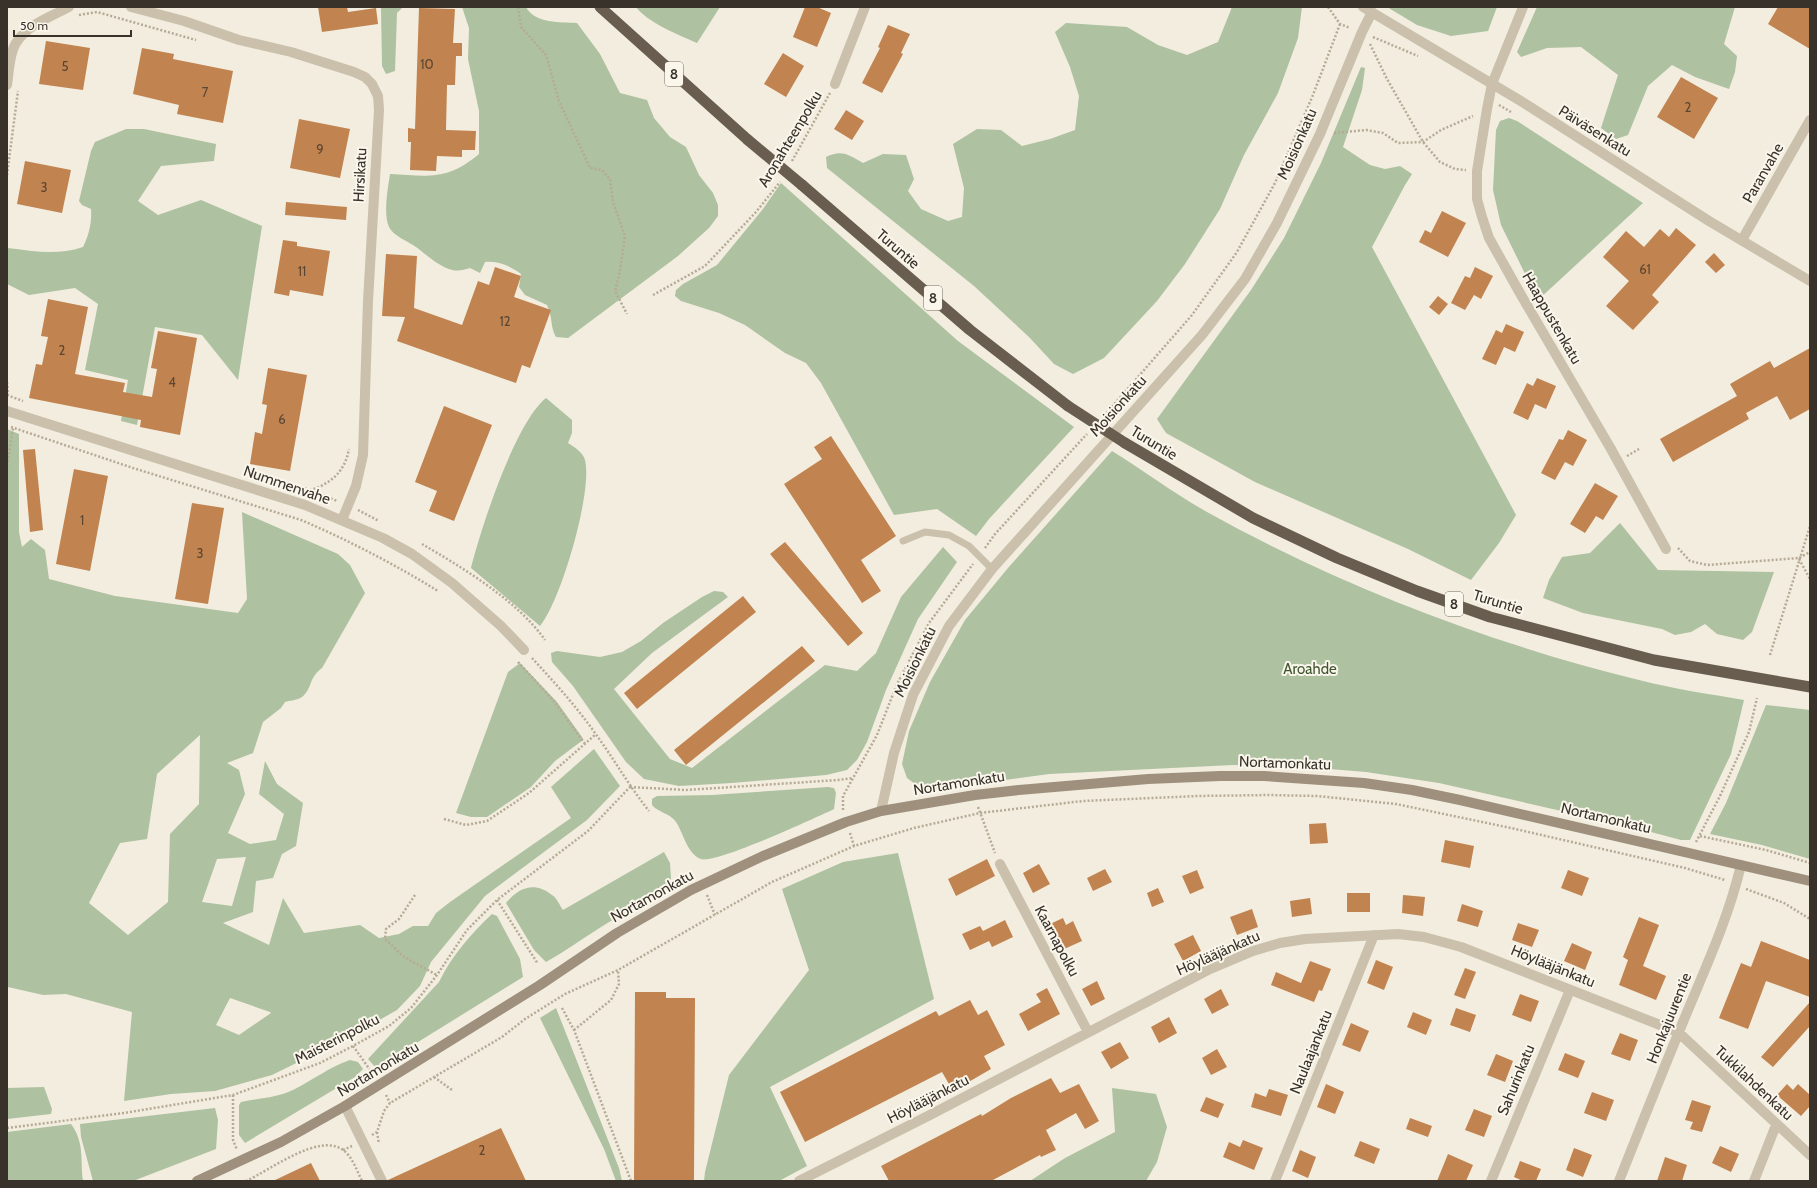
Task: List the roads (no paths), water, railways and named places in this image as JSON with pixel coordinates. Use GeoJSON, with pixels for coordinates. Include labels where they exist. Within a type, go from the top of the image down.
{"type":"FeatureCollection","features":[{"type":"Feature","properties":{"kind":"highway","name":"Turuntie"},"geometry":{"type":"LineString","coordinates":[[600,7],[748,140],[970,330],[1068,406],[1125,443],[1253,518],[1337,558],[1417,591],[1490,617],[1654,660],[1810,687]]}},
{"type":"Feature","properties":{"kind":"main road","name":"Nortamonkatu"},"geometry":{"type":"LineString","coordinates":[[197,1181],[281,1142],[345,1106],[540,985],[616,933],[703,884],[770,853],[846,822],[881,811],[975,795],[1068,785],[1148,779],[1264,776],[1311,778],[1364,783],[1412,790],[1691,852],[1810,881]]}},
{"type":"Feature","properties":{"kind":"street","name":"Hirsikatu"},"geometry":{"type":"LineString","coordinates":[[131,7],[184,21],[239,40],[291,52],[354,72],[364,77],[372,84],[378,96],[379,110],[368,300],[363,455],[356,486],[342,520]]}},
{"type":"Feature","properties":{"kind":"street"},"geometry":{"type":"LineString","coordinates":[[835,84],[865,7]]}},
{"type":"Feature","properties":{"kind":"street","name":"Haappustenkatu"},"geometry":{"type":"LineString","coordinates":[[1523,7],[1492,84],[1477,171],[1478,199],[1489,238],[1611,449],[1666,549]]}},
{"type":"Feature","properties":{"kind":"street","name":"Päiväsenkatu"},"geometry":{"type":"LineString","coordinates":[[1368,10],[1492,84],[1810,281]]}},
{"type":"Feature","properties":{"kind":"street","name":"Moisionkatu"},"geometry":{"type":"LineString","coordinates":[[881,811],[894,753],[913,695],[949,626],[992,569],[1202,335],[1245,279],[1277,224],[1320,134],[1362,32],[1368,10]]}},
{"type":"Feature","properties":{"kind":"street"},"geometry":{"type":"LineString","coordinates":[[7,86],[10,62],[16,44],[31,26],[71,11]]}},
{"type":"Feature","properties":{"kind":"street","name":"Paranvahe"},"geometry":{"type":"LineString","coordinates":[[1742,240],[1810,120]]}},
{"type":"Feature","properties":{"kind":"street","name":"Nummenvahe"},"geometry":{"type":"LineString","coordinates":[[7,411],[305,505],[384,538],[412,554],[452,583],[501,626],[524,650]]}},
{"type":"Feature","properties":{"kind":"street","name":"Kaarnapolku"},"geometry":{"type":"LineString","coordinates":[[1000,864],[1088,1032]]}},
{"type":"Feature","properties":{"kind":"street","name":"Honkajuurentie"},"geometry":{"type":"LineString","coordinates":[[1619,1181],[1678,1032],[1716,944],[1736,886],[1741,865]]}},
{"type":"Feature","properties":{"kind":"street","name":"Höylääjänkatu"},"geometry":{"type":"LineString","coordinates":[[799,1181],[928,1116],[1208,970],[1253,951],[1280,943],[1306,939],[1374,934],[1398,934],[1424,937],[1495,958],[1570,990],[1678,1032]]}},
{"type":"Feature","properties":{"kind":"street","name":"Naulaajankatu"},"geometry":{"type":"LineString","coordinates":[[1275,1181],[1374,934]]}},
{"type":"Feature","properties":{"kind":"street","name":"Sahurinkatu"},"geometry":{"type":"LineString","coordinates":[[1491,1181],[1570,990]]}},
{"type":"Feature","properties":{"kind":"street","name":"Tukkilahdenkatu"},"geometry":{"type":"LineString","coordinates":[[1678,1032],[1776,1125],[1810,1155]]}},
{"type":"Feature","properties":{"kind":"street"},"geometry":{"type":"LineString","coordinates":[[345,1106],[382,1181]]}},
{"type":"Feature","properties":{"kind":"street"},"geometry":{"type":"LineString","coordinates":[[1754,1181],[1776,1125]]}},
{"type":"Feature","properties":{"kind":"lane"},"geometry":{"type":"LineString","coordinates":[[903,542],[924,532],[949,535],[969,546],[992,569]]}},
{"type":"Feature","properties":{"kind":"park label","name":"Aroahde"},"geometry":{"type":"Point","coordinates":[1310,669]}}]}
